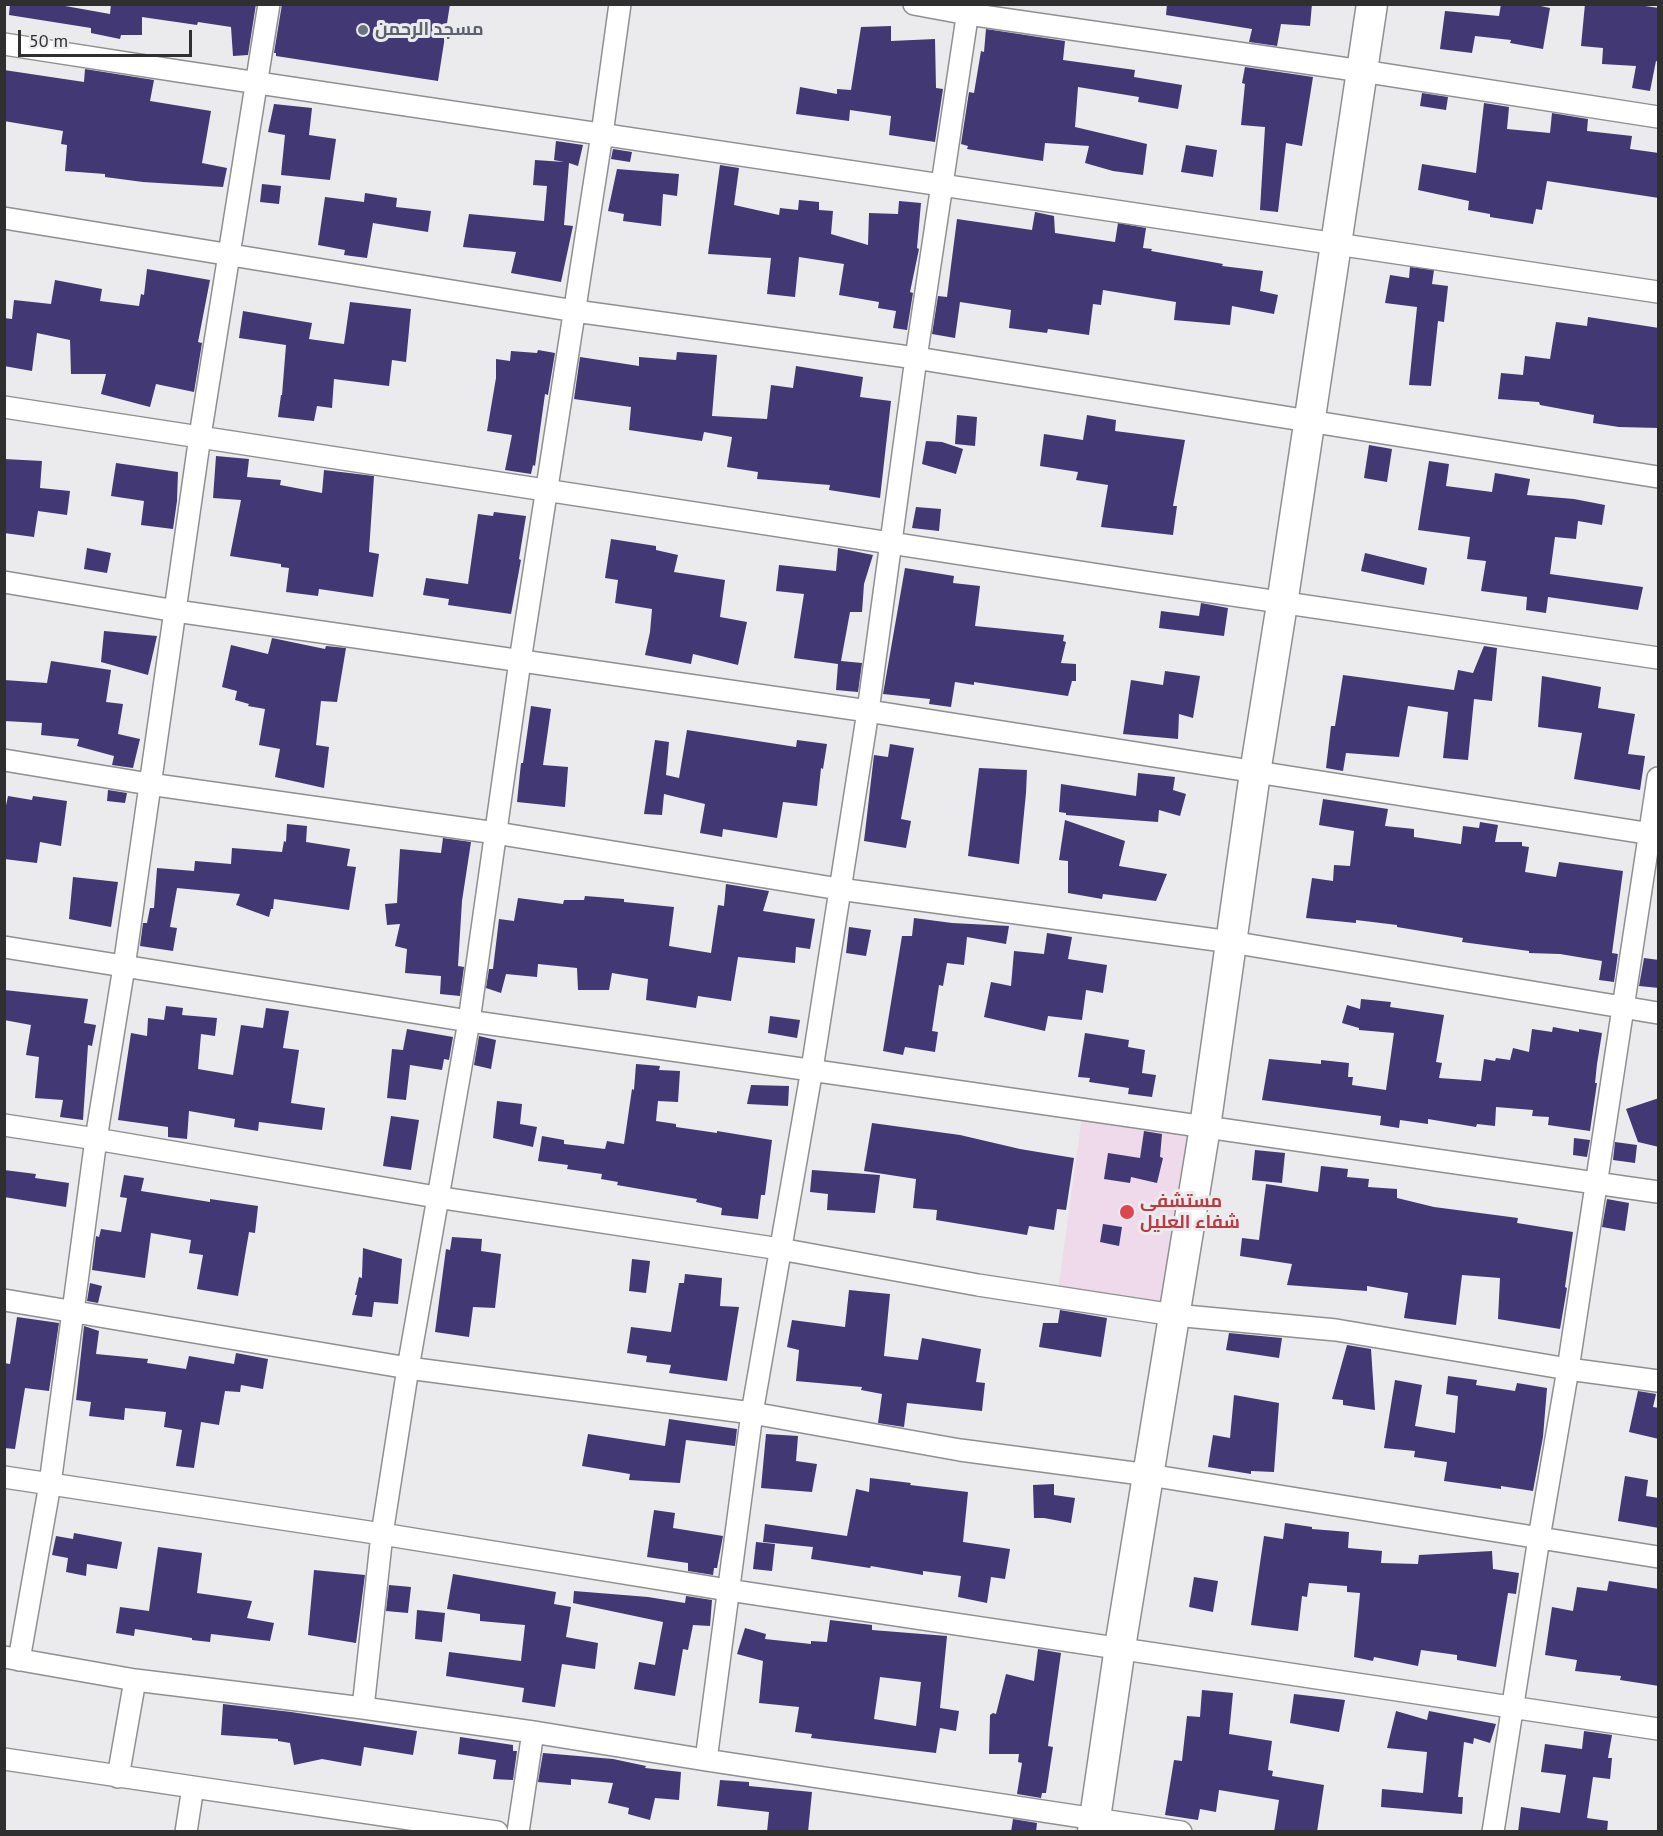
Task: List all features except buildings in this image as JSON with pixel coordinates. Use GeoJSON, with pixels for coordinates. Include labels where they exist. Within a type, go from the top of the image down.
{"type":"FeatureCollection","features":[{"type":"Feature","properties":{"kind":"street"},"geometry":{"type":"LineString","coordinates":[[269,4],[200,436],[124,967],[96,1139],[50,1484],[12,1658],[135,1680],[533,1732],[1094,1825],[1181,1832]]}},
{"type":"Feature","properties":{"kind":"street"},"geometry":{"type":"LineString","coordinates":[[363,1708],[382,1534],[436,1197],[468,1021],[620,4]]}},
{"type":"Feature","properties":{"kind":"street"},"geometry":{"type":"LineString","coordinates":[[914,4],[968,9],[1659,117]]}},
{"type":"Feature","properties":{"kind":"street"},"geometry":{"type":"LineString","coordinates":[[1094,1825],[1120,1647],[1205,1127],[1254,773],[1282,604],[1372,4]]}},
{"type":"Feature","properties":{"kind":"street"},"geometry":{"type":"LineString","coordinates":[[706,1761],[752,1413],[812,1069],[868,711],[916,358],[968,9]]}},
{"type":"Feature","properties":{"kind":"street"},"geometry":{"type":"LineString","coordinates":[[4,44],[255,84],[1337,242],[1659,292]]}},
{"type":"Feature","properties":{"kind":"street"},"geometry":{"type":"LineString","coordinates":[[4,218],[575,311],[916,358],[1659,477]]}},
{"type":"Feature","properties":{"kind":"street"},"geometry":{"type":"LineString","coordinates":[[4,407],[1282,604],[1659,658]]}},
{"type":"Feature","properties":{"kind":"street"},"geometry":{"type":"LineString","coordinates":[[4,582],[176,611],[868,711],[1655,835]]}},
{"type":"Feature","properties":{"kind":"street"},"geometry":{"type":"LineString","coordinates":[[4,760],[149,784],[496,832],[839,889],[1231,942],[1659,1013]]}},
{"type":"Feature","properties":{"kind":"street"},"geometry":{"type":"LineString","coordinates":[[1493,1832],[1568,1369],[1623,1008],[1655,835],[1659,778]]}},
{"type":"Feature","properties":{"kind":"street"},"geometry":{"type":"LineString","coordinates":[[4,947],[468,1021],[1659,1192]]}},
{"type":"Feature","properties":{"kind":"street"},"geometry":{"type":"LineString","coordinates":[[4,1125],[436,1197],[780,1249],[978,1285],[1174,1315],[1336,1330],[1568,1369],[1659,1381]]}},
{"type":"Feature","properties":{"kind":"street"},"geometry":{"type":"LineString","coordinates":[[4,1300],[408,1368],[752,1413],[960,1450],[1149,1475],[1659,1557]]}},
{"type":"Feature","properties":{"kind":"street"},"geometry":{"type":"LineString","coordinates":[[4,1476],[728,1590],[1659,1729]]}},
{"type":"Feature","properties":{"kind":"street"},"geometry":{"type":"LineString","coordinates":[[118,1777],[135,1680]]}},
{"type":"Feature","properties":{"kind":"street"},"geometry":{"type":"LineString","coordinates":[[518,1832],[533,1732]]}},
{"type":"Feature","properties":{"kind":"street"},"geometry":{"type":"LineString","coordinates":[[4,1759],[497,1832]]}},
{"type":"Feature","properties":{"kind":"street"},"geometry":{"type":"LineString","coordinates":[[186,1832],[193,1786]]}},
{"type":"Feature","properties":{"kind":"shaded area","name":"مستشفى شفاء العليل"},"geometry":{"type":"Polygon","coordinates":[[[1082,1117],[1196,1133],[1171,1307],[1058,1291],[1082,1117]]]}},
{"type":"Feature","properties":{"kind":"place","name":"مسجد الرحمن"},"geometry":{"type":"Point","coordinates":[363,30]}},
{"type":"Feature","properties":{"kind":"place","name":"مستشفى شفاء العليل"},"geometry":{"type":"Point","coordinates":[1127,1212]}}]}
